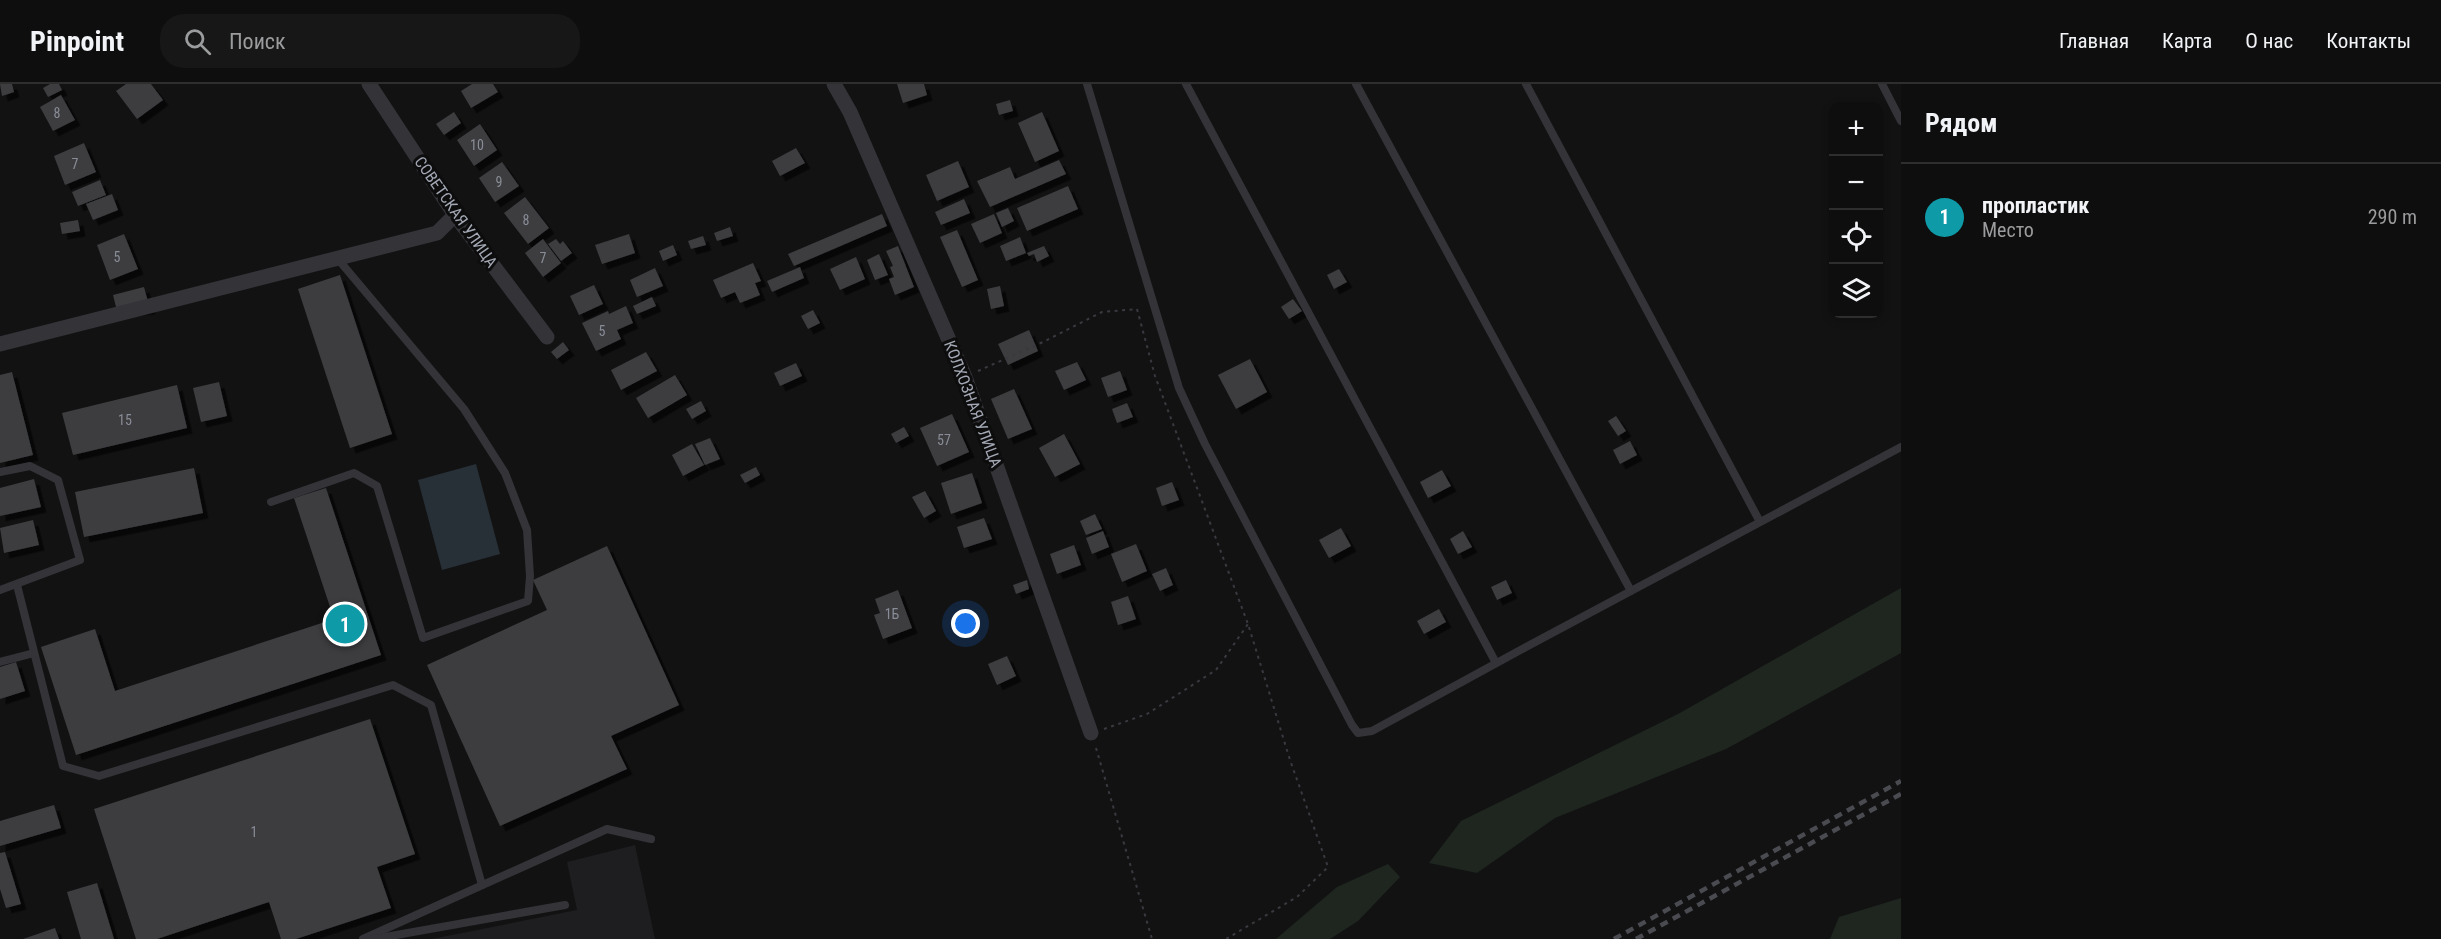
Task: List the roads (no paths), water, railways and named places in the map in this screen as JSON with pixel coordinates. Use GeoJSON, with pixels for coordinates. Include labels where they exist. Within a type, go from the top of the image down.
{"type":"FeatureCollection","features":[{"type":"Feature","properties":{"kind":"street","name":"СОВЕТСКАЯ УЛИЦА"},"geometry":{"type":"LineString","coordinates":[[369,84],[455,215],[547,337]]}},
{"type":"Feature","properties":{"kind":"street","name":"КОЛХОЗНАЯ УЛИЦА"},"geometry":{"type":"LineString","coordinates":[[834,84],[850,112],[965,377],[1091,733]]}},
{"type":"Feature","properties":{"kind":"street"},"geometry":{"type":"LineString","coordinates":[[0,344],[437,232],[455,215]]}},
{"type":"Feature","properties":{"kind":"lane"},"geometry":{"type":"LineString","coordinates":[[1087,84],[1179,388],[1205,444],[1358,733],[1372,731],[1901,447]]}},
{"type":"Feature","properties":{"kind":"lane"},"geometry":{"type":"LineString","coordinates":[[1186,84],[1496,663]]}},
{"type":"Feature","properties":{"kind":"lane"},"geometry":{"type":"LineString","coordinates":[[1356,84],[1631,591]]}},
{"type":"Feature","properties":{"kind":"lane"},"geometry":{"type":"LineString","coordinates":[[1526,84],[1760,522]]}},
{"type":"Feature","properties":{"kind":"lane"},"geometry":{"type":"LineString","coordinates":[[1882,84],[1901,121]]}},
{"type":"Feature","properties":{"kind":"lane"},"geometry":{"type":"LineString","coordinates":[[271,502],[354,473],[377,486],[423,638],[528,601],[530,576],[527,530],[505,473],[464,409],[337,258]]}},
{"type":"Feature","properties":{"kind":"lane"},"geometry":{"type":"LineString","coordinates":[[0,472],[30,466],[58,480],[80,560],[0,590]]}},
{"type":"Feature","properties":{"kind":"lane"},"geometry":{"type":"LineString","coordinates":[[17,585],[63,766],[99,776],[393,685],[431,705],[482,885]]}},
{"type":"Feature","properties":{"kind":"lane"},"geometry":{"type":"LineString","coordinates":[[0,662],[34,652]]}},
{"type":"Feature","properties":{"kind":"lane"},"geometry":{"type":"LineString","coordinates":[[363,939],[607,829],[651,839]]}},
{"type":"Feature","properties":{"kind":"lane"},"geometry":{"type":"LineString","coordinates":[[374,939],[565,905]]}},
{"type":"Feature","properties":{"kind":"railway"},"geometry":{"type":"LineString","coordinates":[[1614,939],[1901,781]]}},
{"type":"Feature","properties":{"kind":"railway"},"geometry":{"type":"LineString","coordinates":[[1636,939],[1901,794]]}},
{"type":"Feature","properties":{"kind":"place","name":"пропластик"},"geometry":{"type":"Point","coordinates":[345,624]}}]}
